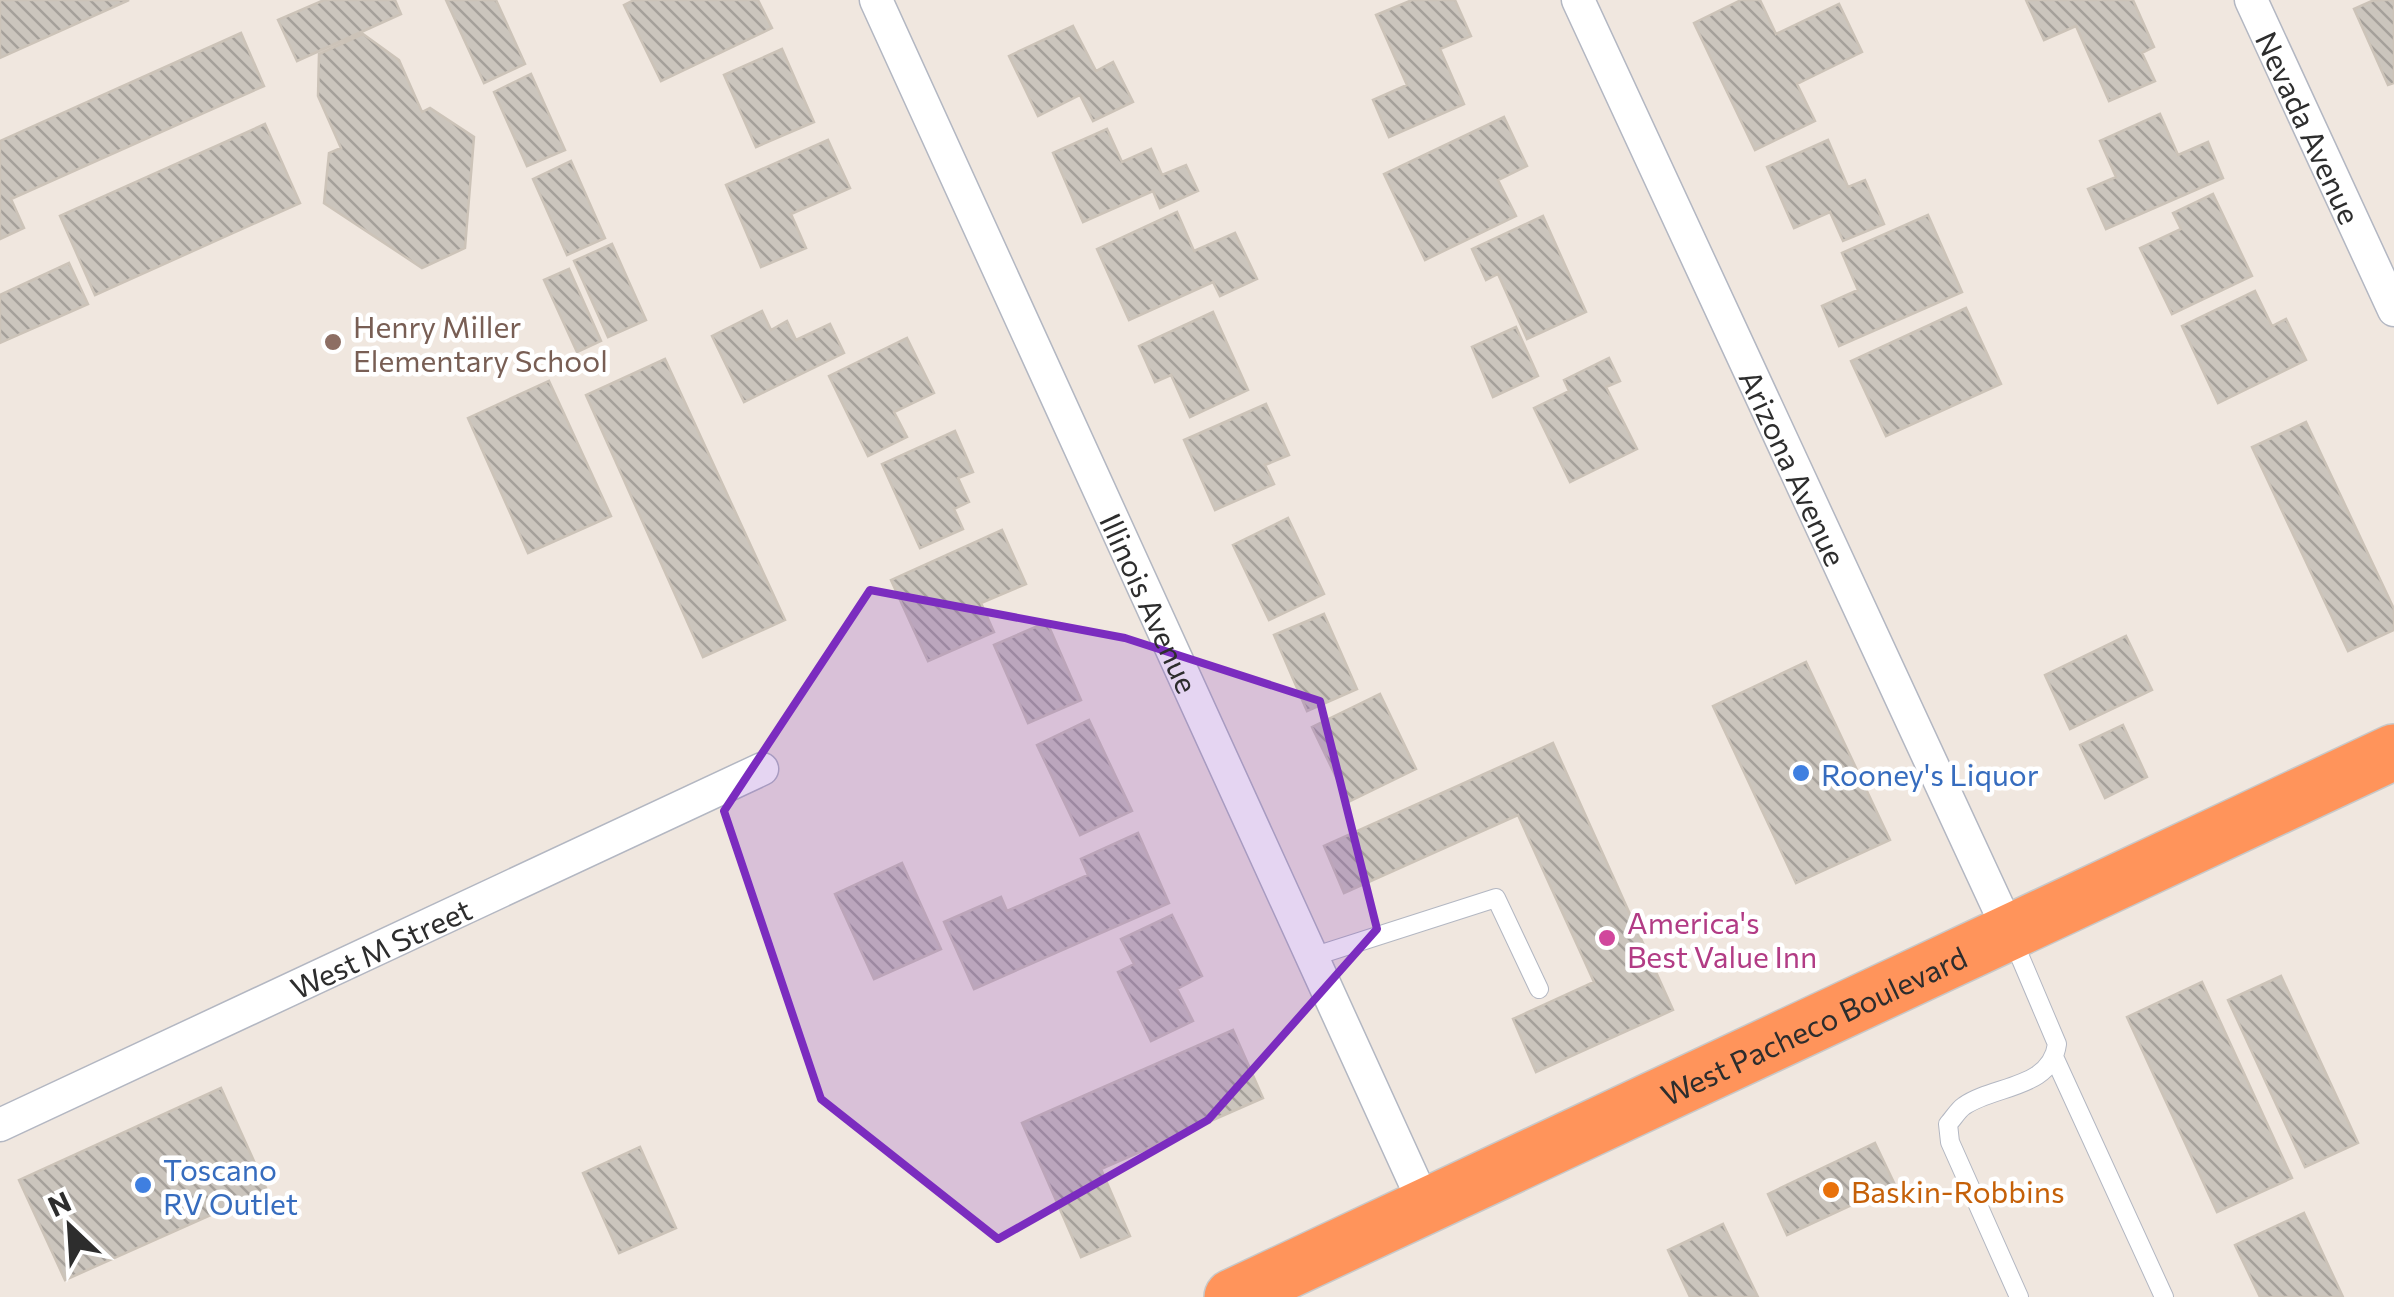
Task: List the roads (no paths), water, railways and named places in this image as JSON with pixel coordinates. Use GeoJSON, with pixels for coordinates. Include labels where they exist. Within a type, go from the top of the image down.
{"type":"FeatureCollection","features":[{"type":"Feature","properties":{"kind":"highway","name":"West Pacheco Boulevard"},"geometry":{"type":"LineString","coordinates":[[1232,1297],[2394,752]]}},
{"type":"Feature","properties":{"kind":"street","name":"Illinois Avenue"},"geometry":{"type":"LineString","coordinates":[[876,0],[1426,1207]]}},
{"type":"Feature","properties":{"kind":"street","name":"Arizona Avenue"},"geometry":{"type":"LineString","coordinates":[[1578,0],[2010,933]]}},
{"type":"Feature","properties":{"kind":"street","name":"Nevada Avenue"},"geometry":{"type":"LineString","coordinates":[[2251,0],[2394,310]]}},
{"type":"Feature","properties":{"kind":"street","name":"West M Street"},"geometry":{"type":"LineString","coordinates":[[0,1124],[762,769]]}},
{"type":"Feature","properties":{"kind":"lane"},"geometry":{"type":"LineString","coordinates":[[1312,957],[1496,898],[1539,989]]}},
{"type":"Feature","properties":{"kind":"lane"},"geometry":{"type":"LineString","coordinates":[[2010,933],[2056,1044],[2055,1058],[2164,1297]]}},
{"type":"Feature","properties":{"kind":"lane"},"geometry":{"type":"LineString","coordinates":[[2019,1297],[1950,1142],[1948,1124],[1964,1106],[2041,1074],[2055,1058]]}},
{"type":"Feature","properties":{"kind":"place","name":"Henry Miller Elementary School"},"geometry":{"type":"Point","coordinates":[333,342]}},
{"type":"Feature","properties":{"kind":"place","name":"Rooney's Liquor"},"geometry":{"type":"Point","coordinates":[1801,773]}},
{"type":"Feature","properties":{"kind":"place","name":"America's Best Value Inn"},"geometry":{"type":"Point","coordinates":[1607,938]}},
{"type":"Feature","properties":{"kind":"place","name":"Toscano RV Outlet"},"geometry":{"type":"Point","coordinates":[143,1185]}},
{"type":"Feature","properties":{"kind":"place","name":"Baskin-Robbins"},"geometry":{"type":"Point","coordinates":[1831,1190]}}]}
